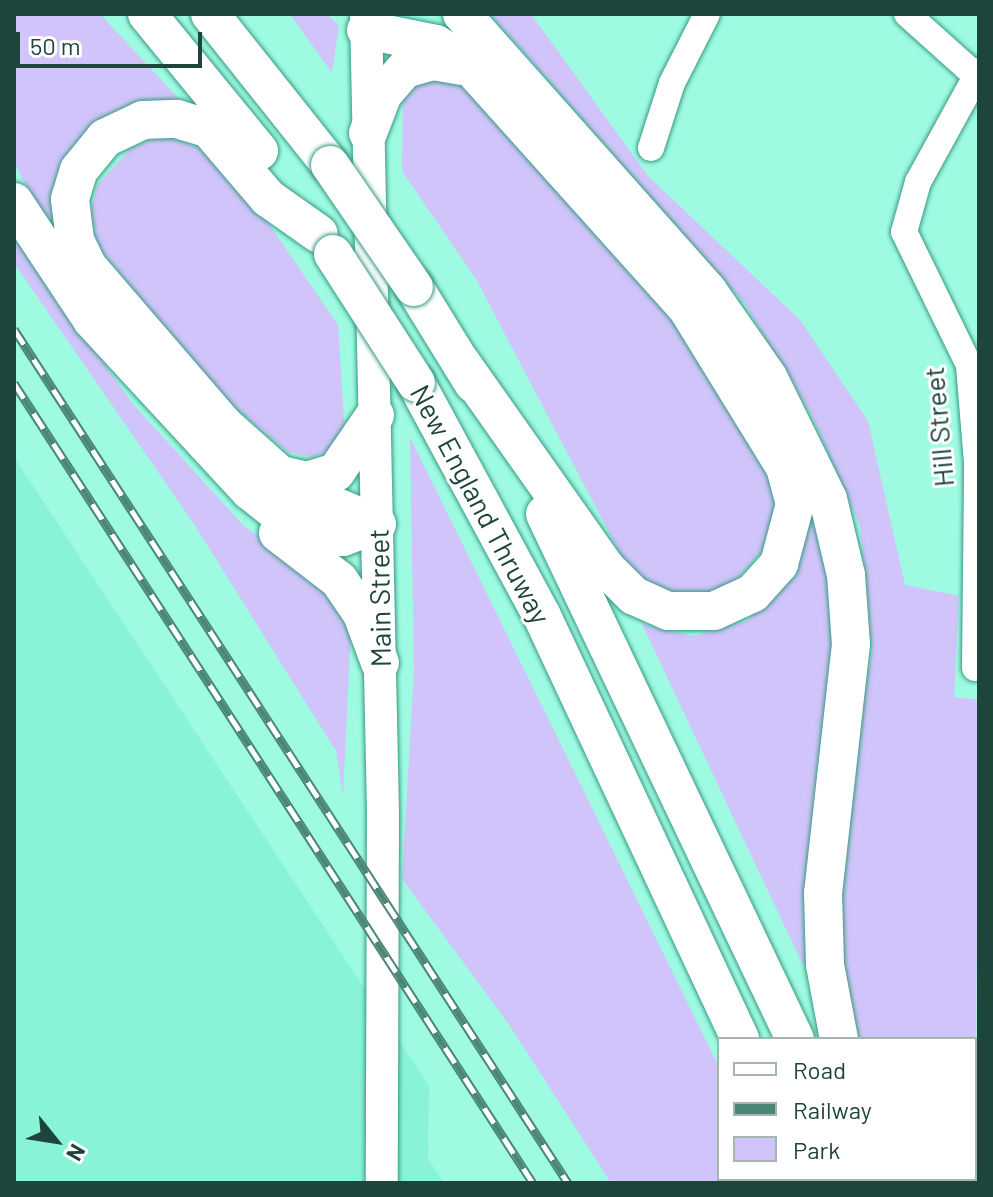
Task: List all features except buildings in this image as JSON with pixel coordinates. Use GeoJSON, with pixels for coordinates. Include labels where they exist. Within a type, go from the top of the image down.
{"type":"FeatureCollection","features":[{"type":"Feature","properties":{"kind":"highway","name":"New England Thruway"},"geometry":{"type":"LineString","coordinates":[[147,14],[326,244],[416,383],[542,616],[739,1037]]}},
{"type":"Feature","properties":{"kind":"highway","name":"New England Thruway"},"geometry":{"type":"LineString","coordinates":[[210,14],[330,165],[414,287],[460,361],[589,603],[794,1037]]}},
{"type":"Feature","properties":{"kind":"highway"},"geometry":{"type":"LineString","coordinates":[[453,14],[474,26],[708,291],[768,377],[828,499],[850,611],[823,893],[825,965],[839,1037]]}},
{"type":"Feature","properties":{"kind":"highway"},"geometry":{"type":"LineString","coordinates":[[366,22],[447,49],[486,82],[657,272],[745,391],[792,487],[793,527],[779,564],[753,593],[714,611],[668,611],[634,596],[460,361]]}},
{"type":"Feature","properties":{"kind":"highway"},"geometry":{"type":"LineString","coordinates":[[368,133],[390,83],[415,65],[451,63],[486,82]]}},
{"type":"Feature","properties":{"kind":"highway"},"geometry":{"type":"LineString","coordinates":[[326,244],[268,198],[209,129],[177,119],[143,120],[105,138],[73,184],[71,227],[88,267],[265,465],[297,490],[377,524]]}},
{"type":"Feature","properties":{"kind":"highway"},"geometry":{"type":"LineString","coordinates":[[14,202],[92,320],[167,405],[255,514],[339,580],[362,614],[380,663]]}},
{"type":"Feature","properties":{"kind":"highway"},"geometry":{"type":"LineString","coordinates":[[167,405],[294,526],[343,537],[377,524]]}},
{"type":"Feature","properties":{"kind":"highway"},"geometry":{"type":"LineString","coordinates":[[265,465],[296,480],[327,477],[352,458],[375,415]]}},
{"type":"Feature","properties":{"kind":"main road","name":"Main Street"},"geometry":{"type":"LineString","coordinates":[[366,22],[380,663],[382,1183]]}},
{"type":"Feature","properties":{"kind":"street"},"geometry":{"type":"LineString","coordinates":[[651,148],[672,83],[707,14]]}},
{"type":"Feature","properties":{"kind":"street"},"geometry":{"type":"LineString","coordinates":[[907,14],[977,74]]}},
{"type":"Feature","properties":{"kind":"street","name":"Hill Street"},"geometry":{"type":"LineString","coordinates":[[975,668],[977,423],[969,365],[954,325],[904,232],[918,182],[977,74]]}},
{"type":"Feature","properties":{"kind":"shaded area"},"geometry":{"type":"Polygon","coordinates":[[[14,457],[429,1086],[428,1159],[444,1183],[14,1183],[14,457]]]}},
{"type":"Feature","properties":{"kind":"green space"},"geometry":{"type":"Polygon","coordinates":[[[14,14],[100,14],[180,100],[147,103],[47,229],[14,162],[14,14]]]}},
{"type":"Feature","properties":{"kind":"green space"},"geometry":{"type":"Polygon","coordinates":[[[290,14],[326,14],[339,25],[332,73],[290,14]]]}},
{"type":"Feature","properties":{"kind":"green space"},"geometry":{"type":"Polygon","coordinates":[[[490,14],[531,14],[648,176],[800,320],[868,421],[905,585],[959,596],[954,697],[979,700],[976,1037],[855,1037],[837,955],[844,807],[872,652],[860,526],[811,414],[745,304],[490,14]]]}},
{"type":"Feature","properties":{"kind":"green space"},"geometry":{"type":"Polygon","coordinates":[[[442,72],[468,87],[515,145],[544,164],[693,333],[780,492],[764,548],[730,587],[687,597],[645,582],[622,557],[476,279],[402,171],[403,93],[418,76],[442,72]]]}},
{"type":"Feature","properties":{"kind":"green space"},"geometry":{"type":"Polygon","coordinates":[[[163,135],[206,151],[243,186],[338,325],[345,434],[330,451],[311,457],[288,452],[208,385],[98,246],[90,213],[98,184],[131,148],[163,135]]]}},
{"type":"Feature","properties":{"kind":"green space"},"geometry":{"type":"Polygon","coordinates":[[[14,235],[132,403],[243,525],[337,593],[351,629],[343,796],[336,751],[194,524],[14,263],[14,235]]]}},
{"type":"Feature","properties":{"kind":"green space"},"geometry":{"type":"Polygon","coordinates":[[[410,437],[717,1063],[717,1181],[775,1183],[611,1183],[508,1023],[402,879],[414,671],[410,437]]]}},
{"type":"Feature","properties":{"kind":"green space"},"geometry":{"type":"Polygon","coordinates":[[[812,500],[843,659],[810,963],[802,963],[642,624],[693,636],[747,621],[794,570],[812,500]]]}},
{"type":"Feature","properties":{"kind":"railway"},"geometry":{"type":"LineString","coordinates":[[14,329],[568,1183]]}},
{"type":"Feature","properties":{"kind":"railway"},"geometry":{"type":"LineString","coordinates":[[14,383],[533,1183]]}}]}
